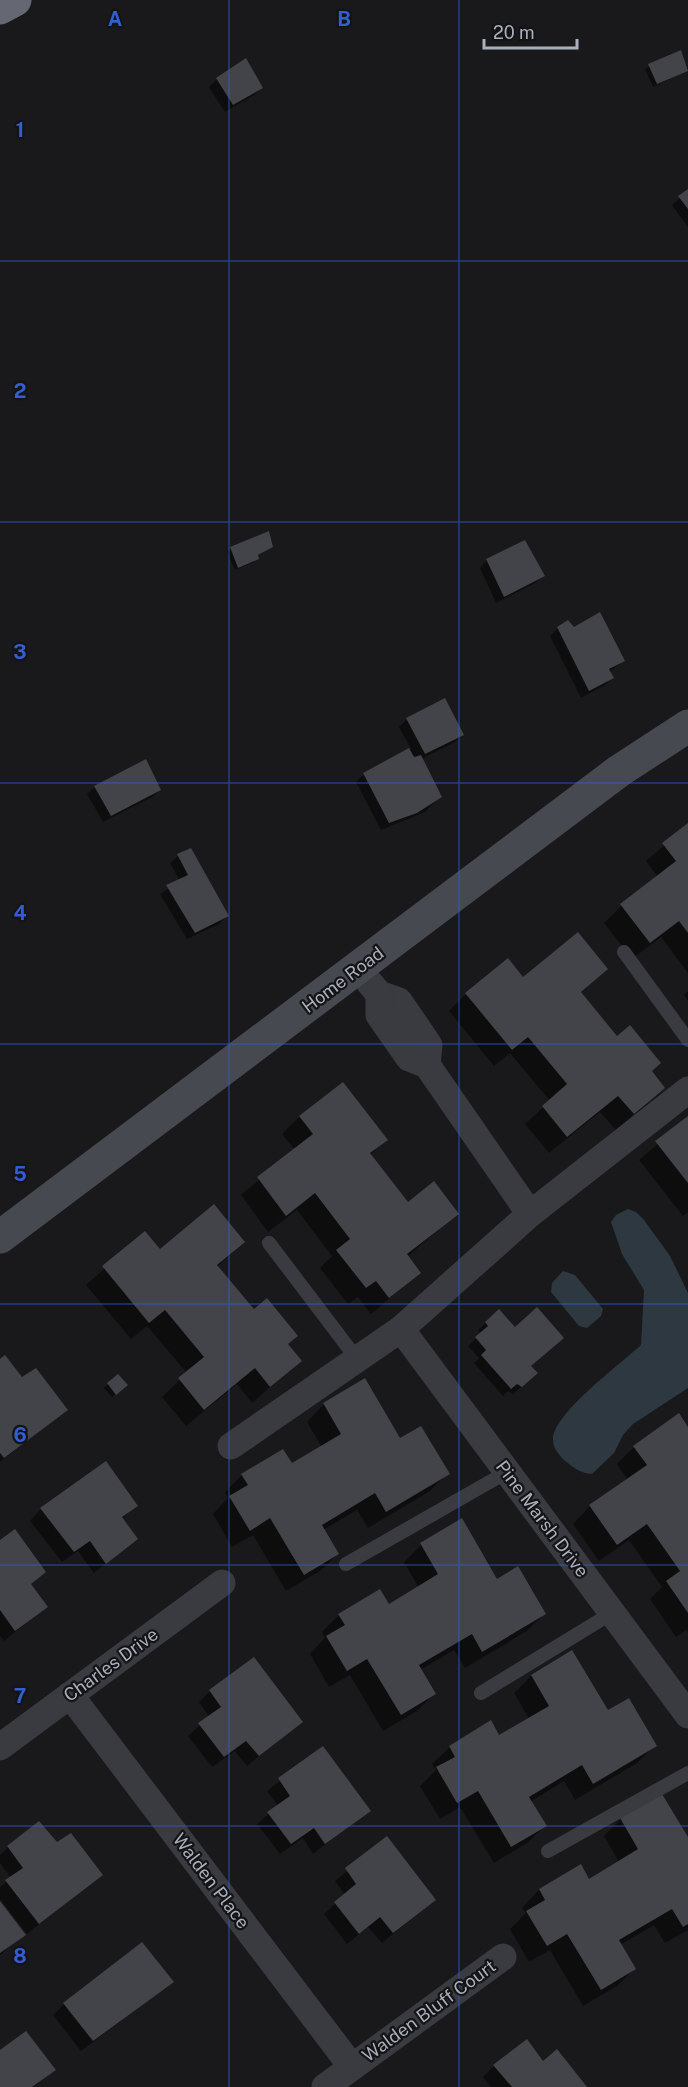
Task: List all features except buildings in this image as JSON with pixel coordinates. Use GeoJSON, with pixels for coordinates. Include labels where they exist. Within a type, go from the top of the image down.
{"type":"FeatureCollection","features":[{"type":"Feature","properties":{"kind":"highway"},"geometry":{"type":"LineString","coordinates":[[0,8],[15,0]]}},
{"type":"Feature","properties":{"kind":"street","name":"Home Road"},"geometry":{"type":"LineString","coordinates":[[0,1237],[359,969],[619,771],[688,726]]}},
{"type":"Feature","properties":{"kind":"street"},"geometry":{"type":"LineString","coordinates":[[359,969],[379,994],[399,1001],[429,1045],[427,1065],[530,1214]]}},
{"type":"Feature","properties":{"kind":"street"},"geometry":{"type":"LineString","coordinates":[[231,1446],[401,1329],[530,1214],[688,1090]]}},
{"type":"Feature","properties":{"kind":"street","name":"Pine Marsh Drive"},"geometry":{"type":"LineString","coordinates":[[401,1329],[686,1709]]}},
{"type":"Feature","properties":{"kind":"street","name":"Charles Drive"},"geometry":{"type":"LineString","coordinates":[[0,1747],[222,1583]]}},
{"type":"Feature","properties":{"kind":"street","name":"Walden Place"},"geometry":{"type":"LineString","coordinates":[[70,1695],[352,2067]]}},
{"type":"Feature","properties":{"kind":"street","name":"Walden Bluff Court"},"geometry":{"type":"LineString","coordinates":[[325,2087],[503,1957]]}},
{"type":"Feature","properties":{"kind":"lane"},"geometry":{"type":"LineString","coordinates":[[624,952],[688,1040]]}},
{"type":"Feature","properties":{"kind":"lane"},"geometry":{"type":"LineString","coordinates":[[269,1243],[357,1359]]}},
{"type":"Feature","properties":{"kind":"lane"},"geometry":{"type":"LineString","coordinates":[[346,1564],[507,1472]]}},
{"type":"Feature","properties":{"kind":"lane"},"geometry":{"type":"LineString","coordinates":[[481,1693],[612,1613]]}},
{"type":"Feature","properties":{"kind":"lane"},"geometry":{"type":"LineString","coordinates":[[548,1851],[688,1773]]}},
{"type":"Feature","properties":{"kind":"shaded area"},"geometry":{"type":"Polygon","coordinates":[[[628,1209],[636,1212],[644,1220],[670,1256],[688,1293],[688,1388],[633,1424],[623,1435],[614,1453],[592,1474],[577,1470],[564,1460],[555,1449],[553,1440],[555,1429],[575,1403],[641,1345],[644,1290],[622,1254],[611,1222],[616,1215],[628,1209]]]}},
{"type":"Feature","properties":{"kind":"shaded area"},"geometry":{"type":"Polygon","coordinates":[[[563,1271],[575,1275],[603,1309],[601,1316],[587,1328],[579,1326],[551,1292],[552,1283],[563,1271]]]}}]}
